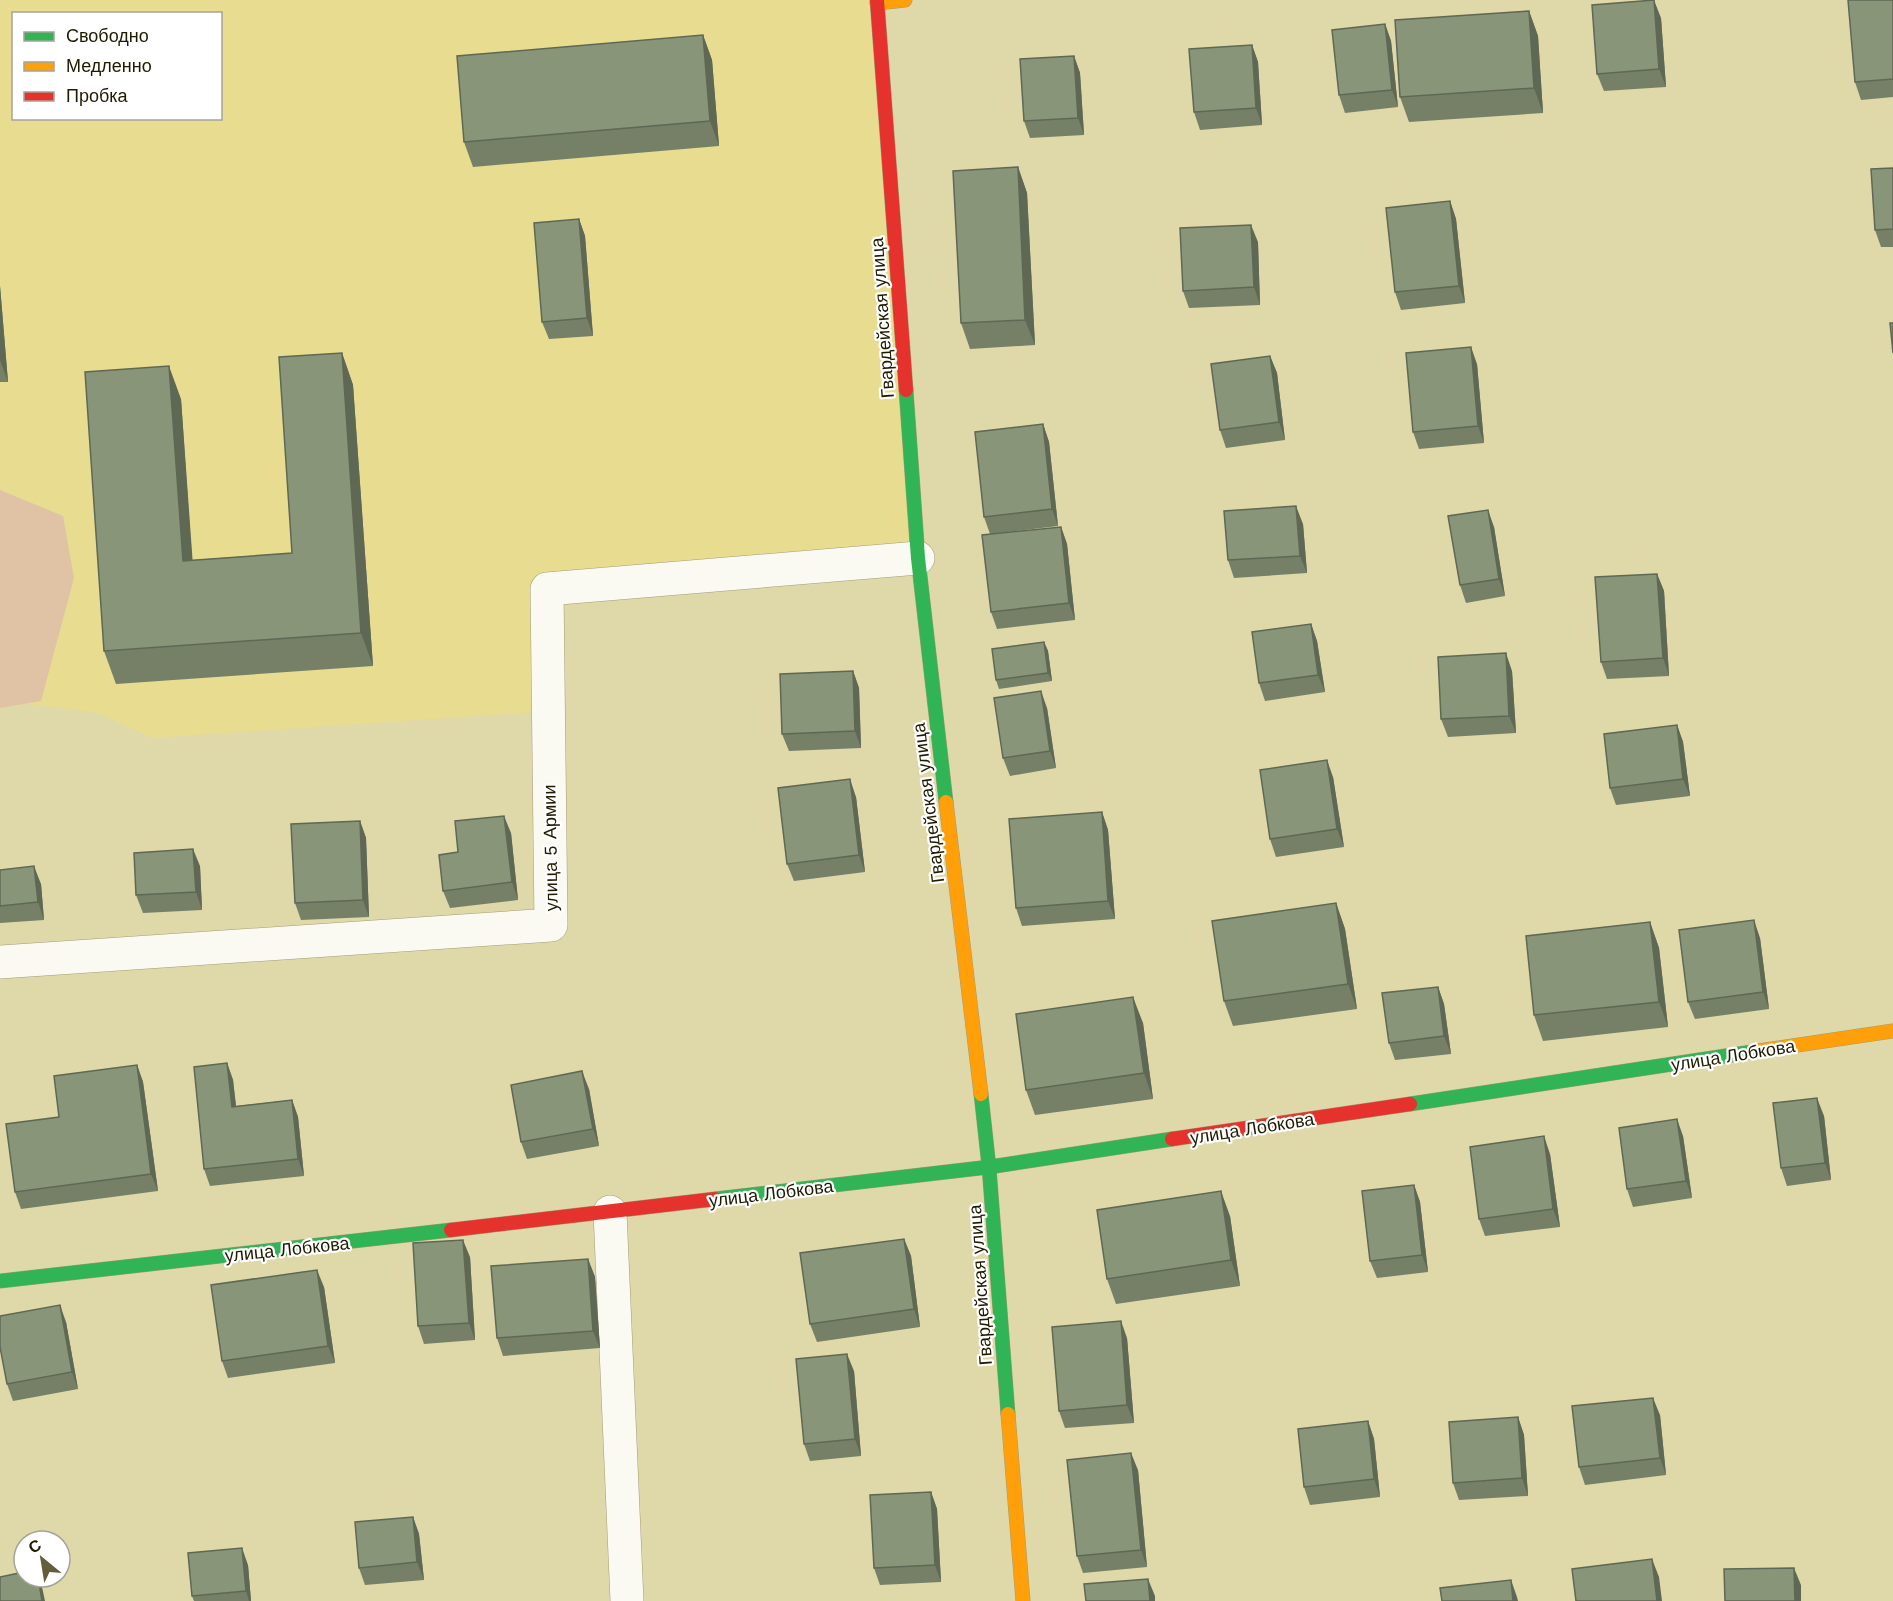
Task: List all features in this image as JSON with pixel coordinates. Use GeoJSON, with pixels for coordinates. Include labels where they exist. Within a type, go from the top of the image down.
{"type":"FeatureCollection","features":[{"type":"Feature","properties":{"kind":"street"},"geometry":{"type":"LineString","coordinates":[[877,1],[905,0]]}},
{"type":"Feature","properties":{"kind":"street","name":"Гвардейская улица"},"geometry":{"type":"LineString","coordinates":[[877,1],[918,558],[989,1167],[1023,1601]]}},
{"type":"Feature","properties":{"kind":"street","name":"улица 5 Армии"},"geometry":{"type":"LineString","coordinates":[[0,962],[551,925],[548,589],[918,558]]}},
{"type":"Feature","properties":{"kind":"street","name":"улица Лобкова"},"geometry":{"type":"LineString","coordinates":[[0,1281],[989,1167],[1893,1031]]}},
{"type":"Feature","properties":{"kind":"street"},"geometry":{"type":"LineString","coordinates":[[610,1212],[627,1601]]}},
{"type":"Feature","properties":{"kind":"shaded area"},"geometry":{"type":"Polygon","coordinates":[[[0,0],[877,0],[918,558],[548,589],[549,711],[152,738],[98,713],[29,704],[63,516],[0,490],[0,0]]]}},
{"type":"Feature","properties":{"kind":"shaded area"},"geometry":{"type":"Polygon","coordinates":[[[0,490],[63,516],[74,578],[41,701],[0,708],[0,490]]]}},
{"type":"Feature","properties":{"kind":"building"},"geometry":{"type":"Polygon","coordinates":[[[1654,0],[1659,69],[1597,74],[1592,5],[1654,0]]]}},
{"type":"Feature","properties":{"kind":"building"},"geometry":{"type":"Polygon","coordinates":[[[1848,0],[1893,0],[1893,79],[1855,82],[1848,0]]]}},
{"type":"Feature","properties":{"kind":"building"},"geometry":{"type":"Polygon","coordinates":[[[1529,11],[1534,88],[1400,97],[1395,20],[1529,11]]]}},
{"type":"Feature","properties":{"kind":"building"},"geometry":{"type":"Polygon","coordinates":[[[1385,24],[1392,90],[1339,95],[1332,30],[1385,24]]]}},
{"type":"Feature","properties":{"kind":"building"},"geometry":{"type":"Polygon","coordinates":[[[703,35],[710,121],[464,142],[457,56],[703,35]]]}},
{"type":"Feature","properties":{"kind":"building"},"geometry":{"type":"Polygon","coordinates":[[[1252,45],[1256,108],[1194,112],[1189,49],[1252,45]]]}},
{"type":"Feature","properties":{"kind":"building"},"geometry":{"type":"Polygon","coordinates":[[[1074,56],[1078,118],[1024,121],[1020,59],[1074,56]]]}},
{"type":"Feature","properties":{"kind":"building"},"geometry":{"type":"Polygon","coordinates":[[[1018,167],[1025,320],[961,323],[953,171],[1018,167]]]}},
{"type":"Feature","properties":{"kind":"building"},"geometry":{"type":"Polygon","coordinates":[[[1893,168],[1893,229],[1875,230],[1871,169],[1893,168]]]}},
{"type":"Feature","properties":{"kind":"building"},"geometry":{"type":"Polygon","coordinates":[[[1450,201],[1459,286],[1395,292],[1386,208],[1450,201]]]}},
{"type":"Feature","properties":{"kind":"building"},"geometry":{"type":"Polygon","coordinates":[[[579,219],[587,318],[542,322],[534,223],[579,219]]]}},
{"type":"Feature","properties":{"kind":"building"},"geometry":{"type":"Polygon","coordinates":[[[1251,225],[1254,287],[1183,291],[1180,228],[1251,225]]]}},
{"type":"Feature","properties":{"kind":"building"},"geometry":{"type":"Polygon","coordinates":[[[1890,323],[1893,323],[1893,353],[1890,323]]]}},
{"type":"Feature","properties":{"kind":"building"},"geometry":{"type":"Polygon","coordinates":[[[1471,347],[1478,426],[1413,432],[1406,353],[1471,347]]]}},
{"type":"Feature","properties":{"kind":"building"},"geometry":{"type":"Polygon","coordinates":[[[342,353],[361,633],[104,651],[85,372],[169,366],[183,561],[292,553],[279,357],[342,353]]]}},
{"type":"Feature","properties":{"kind":"building"},"geometry":{"type":"Polygon","coordinates":[[[1270,356],[1279,422],[1220,430],[1211,364],[1270,356]]]}},
{"type":"Feature","properties":{"kind":"building"},"geometry":{"type":"Polygon","coordinates":[[[1043,424],[1052,509],[984,517],[975,432],[1043,424]]]}},
{"type":"Feature","properties":{"kind":"building"},"geometry":{"type":"Polygon","coordinates":[[[1296,506],[1300,556],[1228,560],[1224,511],[1296,506]]]}},
{"type":"Feature","properties":{"kind":"building"},"geometry":{"type":"Polygon","coordinates":[[[1488,510],[1499,579],[1460,585],[1448,516],[1488,510]]]}},
{"type":"Feature","properties":{"kind":"building"},"geometry":{"type":"Polygon","coordinates":[[[1061,527],[1069,603],[991,612],[982,535],[1061,527]]]}},
{"type":"Feature","properties":{"kind":"building"},"geometry":{"type":"Polygon","coordinates":[[[1657,574],[1663,658],[1601,662],[1595,577],[1657,574]]]}},
{"type":"Feature","properties":{"kind":"building"},"geometry":{"type":"Polygon","coordinates":[[[1311,624],[1318,675],[1259,683],[1252,632],[1311,624]]]}},
{"type":"Feature","properties":{"kind":"building"},"geometry":{"type":"Polygon","coordinates":[[[1044,642],[1048,673],[996,680],[992,649],[1044,642]]]}},
{"type":"Feature","properties":{"kind":"building"},"geometry":{"type":"Polygon","coordinates":[[[1506,653],[1509,716],[1441,719],[1438,657],[1506,653]]]}},
{"type":"Feature","properties":{"kind":"building"},"geometry":{"type":"Polygon","coordinates":[[[853,671],[855,731],[782,734],[780,674],[853,671]]]}},
{"type":"Feature","properties":{"kind":"building"},"geometry":{"type":"Polygon","coordinates":[[[1041,691],[1050,751],[1003,758],[994,698],[1041,691]]]}},
{"type":"Feature","properties":{"kind":"building"},"geometry":{"type":"Polygon","coordinates":[[[1677,725],[1683,779],[1610,788],[1604,734],[1677,725]]]}},
{"type":"Feature","properties":{"kind":"building"},"geometry":{"type":"Polygon","coordinates":[[[1327,760],[1337,829],[1270,839],[1260,770],[1327,760]]]}},
{"type":"Feature","properties":{"kind":"building"},"geometry":{"type":"Polygon","coordinates":[[[850,779],[859,855],[787,864],[778,788],[850,779]]]}},
{"type":"Feature","properties":{"kind":"building"},"geometry":{"type":"Polygon","coordinates":[[[1102,812],[1108,901],[1016,908],[1009,819],[1102,812]]]}},
{"type":"Feature","properties":{"kind":"building"},"geometry":{"type":"Polygon","coordinates":[[[504,816],[512,882],[443,891],[439,855],[458,852],[455,821],[504,816]]]}},
{"type":"Feature","properties":{"kind":"building"},"geometry":{"type":"Polygon","coordinates":[[[360,821],[363,900],[295,903],[291,824],[360,821]]]}},
{"type":"Feature","properties":{"kind":"building"},"geometry":{"type":"Polygon","coordinates":[[[193,849],[196,892],[136,895],[134,853],[193,849]]]}},
{"type":"Feature","properties":{"kind":"building"},"geometry":{"type":"Polygon","coordinates":[[[34,866],[38,902],[0,906],[0,870],[34,866]]]}},
{"type":"Feature","properties":{"kind":"building"},"geometry":{"type":"Polygon","coordinates":[[[1336,903],[1348,984],[1224,1001],[1212,921],[1336,903]]]}},
{"type":"Feature","properties":{"kind":"building"},"geometry":{"type":"Polygon","coordinates":[[[1754,920],[1763,992],[1688,1002],[1679,930],[1754,920]]]}},
{"type":"Feature","properties":{"kind":"building"},"geometry":{"type":"Polygon","coordinates":[[[1650,922],[1659,1002],[1534,1015],[1526,936],[1650,922]]]}},
{"type":"Feature","properties":{"kind":"building"},"geometry":{"type":"Polygon","coordinates":[[[1438,987],[1444,1036],[1389,1043],[1382,993],[1438,987]]]}},
{"type":"Feature","properties":{"kind":"building"},"geometry":{"type":"Polygon","coordinates":[[[1133,997],[1144,1073],[1026,1090],[1016,1014],[1133,997]]]}},
{"type":"Feature","properties":{"kind":"building"},"geometry":{"type":"Polygon","coordinates":[[[227,1063],[232,1107],[292,1100],[298,1159],[204,1169],[194,1067],[227,1063]]]}},
{"type":"Feature","properties":{"kind":"building"},"geometry":{"type":"Polygon","coordinates":[[[137,1065],[151,1174],[15,1192],[6,1124],[59,1117],[54,1076],[137,1065]]]}},
{"type":"Feature","properties":{"kind":"building"},"geometry":{"type":"Polygon","coordinates":[[[582,1071],[593,1129],[521,1142],[511,1085],[582,1071]]]}},
{"type":"Feature","properties":{"kind":"building"},"geometry":{"type":"Polygon","coordinates":[[[1817,1098],[1825,1163],[1781,1168],[1773,1103],[1817,1098]]]}},
{"type":"Feature","properties":{"kind":"building"},"geometry":{"type":"Polygon","coordinates":[[[1677,1119],[1686,1181],[1627,1189],[1619,1128],[1677,1119]]]}},
{"type":"Feature","properties":{"kind":"building"},"geometry":{"type":"Polygon","coordinates":[[[1544,1136],[1553,1209],[1479,1219],[1470,1147],[1544,1136]]]}},
{"type":"Feature","properties":{"kind":"building"},"geometry":{"type":"Polygon","coordinates":[[[1414,1185],[1422,1255],[1370,1261],[1362,1191],[1414,1185]]]}},
{"type":"Feature","properties":{"kind":"building"},"geometry":{"type":"Polygon","coordinates":[[[1221,1191],[1231,1260],[1107,1279],[1097,1210],[1221,1191]]]}},
{"type":"Feature","properties":{"kind":"building"},"geometry":{"type":"Polygon","coordinates":[[[904,1239],[914,1309],[810,1324],[800,1253],[904,1239]]]}},
{"type":"Feature","properties":{"kind":"building"},"geometry":{"type":"Polygon","coordinates":[[[463,1240],[469,1323],[418,1326],[413,1243],[463,1240]]]}},
{"type":"Feature","properties":{"kind":"building"},"geometry":{"type":"Polygon","coordinates":[[[588,1259],[593,1331],[497,1338],[491,1266],[588,1259]]]}},
{"type":"Feature","properties":{"kind":"building"},"geometry":{"type":"Polygon","coordinates":[[[317,1270],[328,1346],[222,1361],[211,1285],[317,1270]]]}},
{"type":"Feature","properties":{"kind":"building"},"geometry":{"type":"Polygon","coordinates":[[[60,1305],[72,1372],[7,1384],[0,1347],[0,1316],[60,1305]]]}},
{"type":"Feature","properties":{"kind":"building"},"geometry":{"type":"Polygon","coordinates":[[[1121,1321],[1127,1405],[1059,1411],[1052,1327],[1121,1321]]]}},
{"type":"Feature","properties":{"kind":"building"},"geometry":{"type":"Polygon","coordinates":[[[847,1354],[855,1439],[804,1444],[796,1359],[847,1354]]]}},
{"type":"Feature","properties":{"kind":"building"},"geometry":{"type":"Polygon","coordinates":[[[1653,1398],[1660,1458],[1579,1467],[1572,1406],[1653,1398]]]}},
{"type":"Feature","properties":{"kind":"building"},"geometry":{"type":"Polygon","coordinates":[[[1518,1417],[1522,1478],[1453,1483],[1449,1422],[1518,1417]]]}},
{"type":"Feature","properties":{"kind":"building"},"geometry":{"type":"Polygon","coordinates":[[[1368,1421],[1374,1479],[1304,1487],[1298,1429],[1368,1421]]]}},
{"type":"Feature","properties":{"kind":"building"},"geometry":{"type":"Polygon","coordinates":[[[1131,1453],[1141,1550],[1077,1556],[1067,1460],[1131,1453]]]}},
{"type":"Feature","properties":{"kind":"building"},"geometry":{"type":"Polygon","coordinates":[[[931,1492],[935,1565],[874,1568],[870,1495],[931,1492]]]}},
{"type":"Feature","properties":{"kind":"building"},"geometry":{"type":"Polygon","coordinates":[[[413,1517],[417,1562],[359,1568],[355,1522],[413,1517]]]}},
{"type":"Feature","properties":{"kind":"building"},"geometry":{"type":"Polygon","coordinates":[[[242,1548],[246,1591],[192,1596],[188,1553],[242,1548]]]}},
{"type":"Feature","properties":{"kind":"building"},"geometry":{"type":"Polygon","coordinates":[[[1652,1559],[1657,1601],[1576,1601],[1572,1569],[1652,1559]]]}},
{"type":"Feature","properties":{"kind":"building"},"geometry":{"type":"Polygon","coordinates":[[[1794,1568],[1795,1601],[1725,1601],[1724,1569],[1794,1568]]]}},
{"type":"Feature","properties":{"kind":"building"},"geometry":{"type":"Polygon","coordinates":[[[12,1574],[12,1589],[40,1589],[42,1601],[0,1601],[0,1577],[12,1574]]]}},
{"type":"Feature","properties":{"kind":"building"},"geometry":{"type":"Polygon","coordinates":[[[1148,1579],[1150,1601],[1086,1601],[1084,1584],[1148,1579]]]}},
{"type":"Feature","properties":{"kind":"building"},"geometry":{"type":"Polygon","coordinates":[[[1511,1580],[1513,1601],[1442,1601],[1440,1588],[1511,1580]]]}},
{"type":"Feature","properties":{"kind":"traffic: fast"},"geometry":{"type":"LineString","coordinates":[[906,390],[918,558],[946,802]]}},
{"type":"Feature","properties":{"kind":"traffic: fast"},"geometry":{"type":"LineString","coordinates":[[1410,1104],[1758,1051]]}},
{"type":"Feature","properties":{"kind":"traffic: fast"},"geometry":{"type":"LineString","coordinates":[[981,1094],[989,1167],[1008,1414]]}},
{"type":"Feature","properties":{"kind":"traffic: fast"},"geometry":{"type":"LineString","coordinates":[[715,1199],[989,1167],[1172,1139]]}},
{"type":"Feature","properties":{"kind":"traffic: fast"},"geometry":{"type":"LineString","coordinates":[[0,1281],[451,1230]]}},
{"type":"Feature","properties":{"kind":"traffic: slow"},"geometry":{"type":"LineString","coordinates":[[877,3],[905,0]]}},
{"type":"Feature","properties":{"kind":"traffic: slow"},"geometry":{"type":"LineString","coordinates":[[946,802],[981,1094]]}},
{"type":"Feature","properties":{"kind":"traffic: slow"},"geometry":{"type":"LineString","coordinates":[[1758,1051],[1893,1031]]}},
{"type":"Feature","properties":{"kind":"traffic: slow"},"geometry":{"type":"LineString","coordinates":[[1008,1414],[1023,1601]]}},
{"type":"Feature","properties":{"kind":"traffic: jam"},"geometry":{"type":"LineString","coordinates":[[877,0],[906,390]]}},
{"type":"Feature","properties":{"kind":"traffic: jam"},"geometry":{"type":"LineString","coordinates":[[1172,1139],[1410,1104]]}},
{"type":"Feature","properties":{"kind":"traffic: jam"},"geometry":{"type":"LineString","coordinates":[[451,1230],[715,1199]]}}]}
